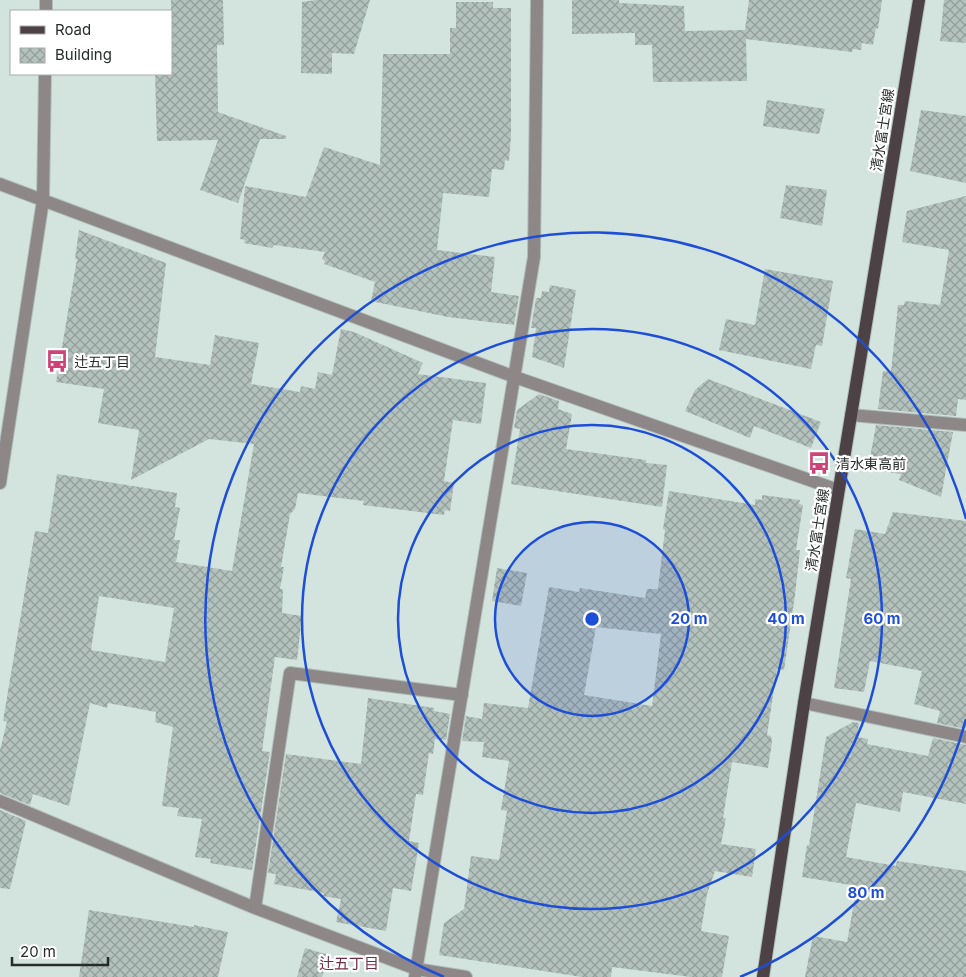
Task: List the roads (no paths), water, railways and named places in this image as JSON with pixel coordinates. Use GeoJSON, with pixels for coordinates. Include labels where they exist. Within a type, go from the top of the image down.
{"type":"FeatureCollection","features":[{"type":"Feature","properties":{"kind":"main road","name":"清水富士宮線"},"geometry":{"type":"LineString","coordinates":[[763,977],[804,702],[919,0]]}},
{"type":"Feature","properties":{"kind":"street"},"geometry":{"type":"LineString","coordinates":[[416,973],[512,376],[534,257],[536,0]]}},
{"type":"Feature","properties":{"kind":"street"},"geometry":{"type":"LineString","coordinates":[[0,483],[43,200],[45,75]]}},
{"type":"Feature","properties":{"kind":"street"},"geometry":{"type":"LineString","coordinates":[[0,184],[512,376],[838,490]]}},
{"type":"Feature","properties":{"kind":"street"},"geometry":{"type":"LineString","coordinates":[[851,415],[966,425]]}},
{"type":"Feature","properties":{"kind":"street"},"geometry":{"type":"LineString","coordinates":[[255,908],[290,673],[462,695]]}},
{"type":"Feature","properties":{"kind":"street"},"geometry":{"type":"LineString","coordinates":[[804,702],[966,737]]}},
{"type":"Feature","properties":{"kind":"street"},"geometry":{"type":"LineString","coordinates":[[0,801],[416,973],[466,977]]}},
{"type":"Feature","properties":{"kind":"place","name":"辻五丁目"},"geometry":{"type":"Point","coordinates":[57,361]}},
{"type":"Feature","properties":{"kind":"place","name":"清水東高前"},"geometry":{"type":"Point","coordinates":[819,463]}},
{"type":"Feature","properties":{"kind":"district","name":"辻五丁目"},"geometry":{"type":"Point","coordinates":[349,963]}}]}
